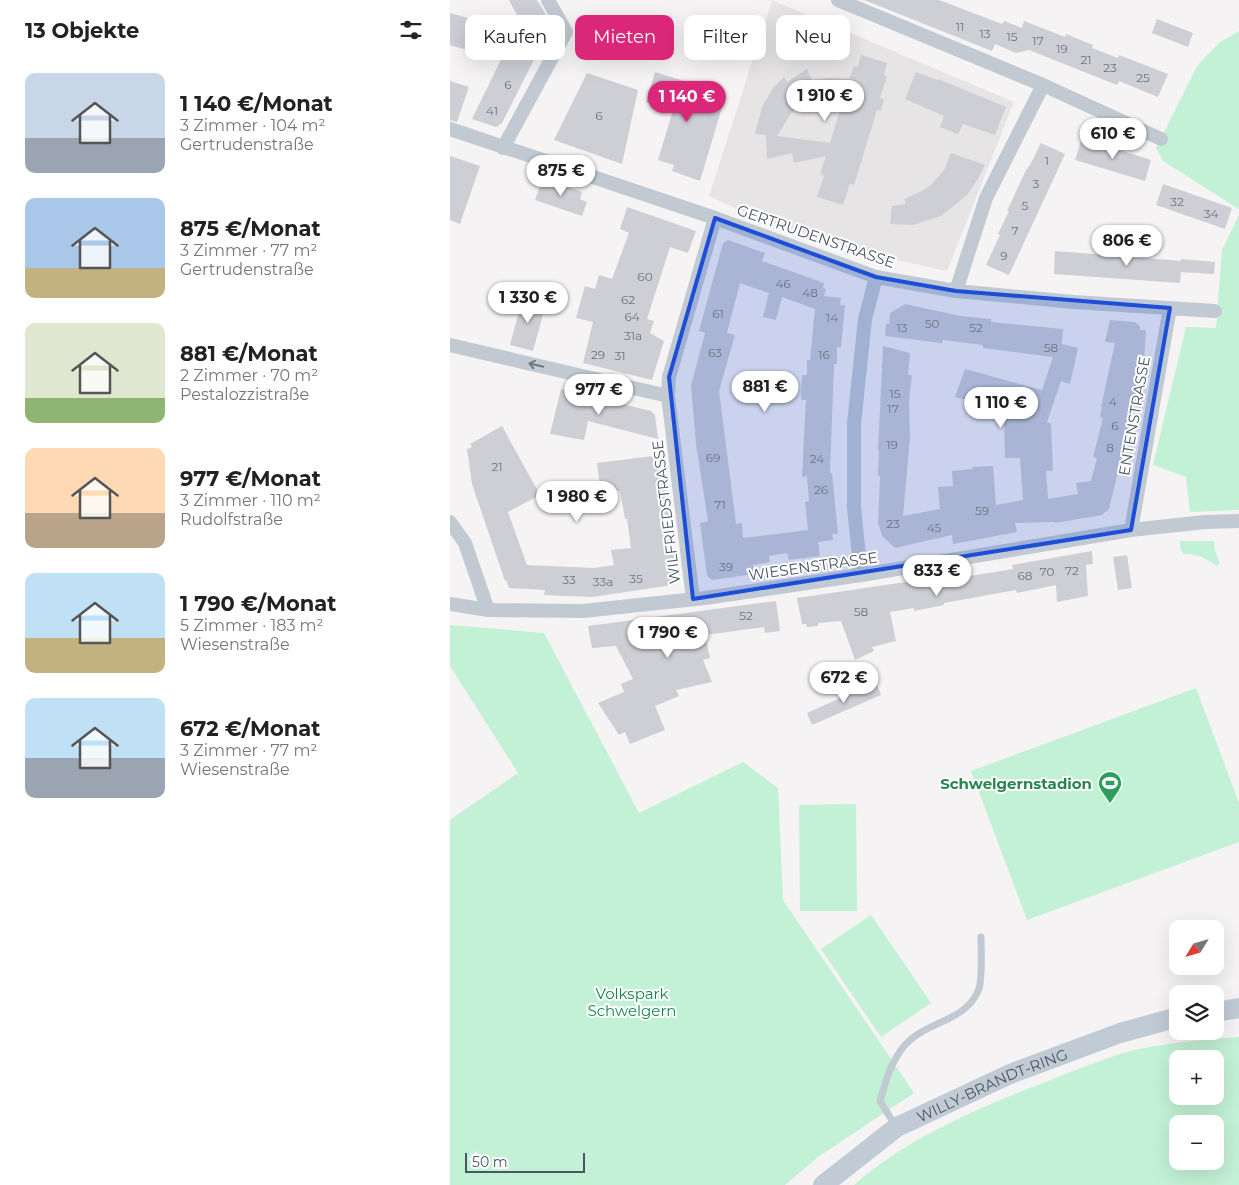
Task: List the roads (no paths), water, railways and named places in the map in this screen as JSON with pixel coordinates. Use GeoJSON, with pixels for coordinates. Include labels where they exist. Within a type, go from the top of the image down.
{"type":"FeatureCollection","features":[{"type":"Feature","properties":{"kind":"main road"},"geometry":{"type":"LineString","coordinates":[[1224,1010],[1239,1008]]}},
{"type":"Feature","properties":{"kind":"main road","name":"WILLY-BRANDT-RING"},"geometry":{"type":"LineString","coordinates":[[823,1185],[897,1127],[1010,1074],[1120,1033],[1169,1019]]}},
{"type":"Feature","properties":{"kind":"street"},"geometry":{"type":"LineString","coordinates":[[503,148],[566,32],[548,0]]}},
{"type":"Feature","properties":{"kind":"street"},"geometry":{"type":"LineString","coordinates":[[838,0],[1043,84],[1161,139]]}},
{"type":"Feature","properties":{"kind":"street"},"geometry":{"type":"LineString","coordinates":[[956,291],[986,198],[1043,84]]}},
{"type":"Feature","properties":{"kind":"street","name":"GERTRUDENSTRASSE"},"geometry":{"type":"LineString","coordinates":[[450,129],[715,218],[876,277],[956,291],[1216,312]]}},
{"type":"Feature","properties":{"kind":"street","name":"WILFRIEDSTRASSE"},"geometry":{"type":"LineString","coordinates":[[693,599],[668,396],[669,377],[715,218]]}},
{"type":"Feature","properties":{"kind":"street"},"geometry":{"type":"LineString","coordinates":[[861,575],[854,508],[854,424],[865,319],[876,277]]}},
{"type":"Feature","properties":{"kind":"street","name":"ENTENSTRASSE"},"geometry":{"type":"LineString","coordinates":[[1130,530],[1170,308]]}},
{"type":"Feature","properties":{"kind":"street"},"geometry":{"type":"LineString","coordinates":[[450,345],[668,396]]}},
{"type":"Feature","properties":{"kind":"street","name":"WIESENSTRASSE"},"geometry":{"type":"LineString","coordinates":[[450,604],[488,610],[583,611],[693,599],[861,575],[1130,530],[1204,522],[1239,521]]}},
{"type":"Feature","properties":{"kind":"street"},"geometry":{"type":"LineString","coordinates":[[450,522],[465,543],[488,610]]}},
{"type":"Feature","properties":{"kind":"lane"},"geometry":{"type":"LineString","coordinates":[[897,1127],[880,1101],[888,1073],[906,1044],[924,1030],[954,1017],[970,1006],[979,990],[981,937]]}},
{"type":"Feature","properties":{"kind":"place","name":"Schwelgernstadion"},"geometry":{"type":"Point","coordinates":[1110,804]}},
{"type":"Feature","properties":{"kind":"park label","name":"Volkspark Schwelgern"},"geometry":{"type":"Point","coordinates":[632,1002]}}]}
